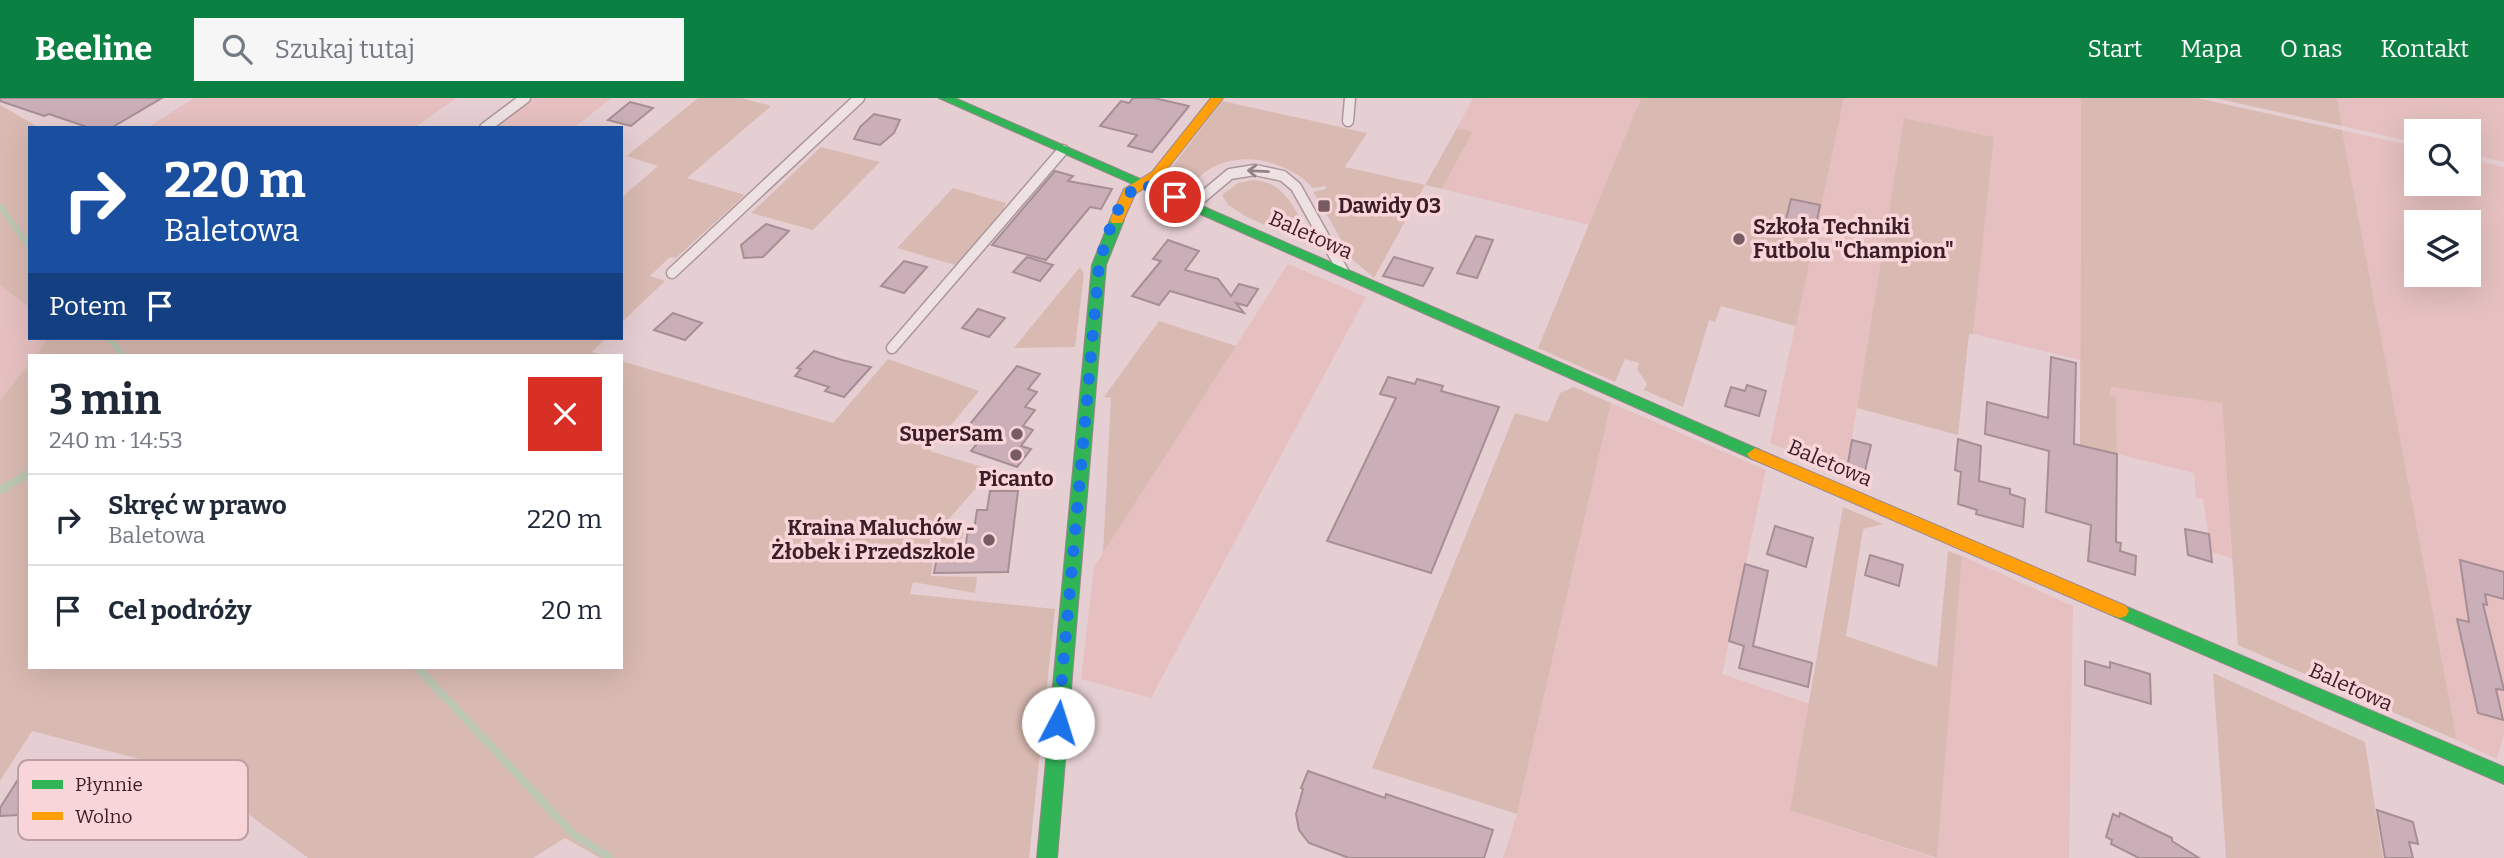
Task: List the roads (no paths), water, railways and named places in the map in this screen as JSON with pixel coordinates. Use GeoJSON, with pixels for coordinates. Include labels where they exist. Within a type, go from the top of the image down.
{"type":"FeatureCollection","features":[{"type":"Feature","properties":{"kind":"street","name":"Baletowa"},"geometry":{"type":"LineString","coordinates":[[945,98],[1628,399],[2504,776]]}},
{"type":"Feature","properties":{"kind":"street"},"geometry":{"type":"LineString","coordinates":[[1047,858],[1099,265],[1129,192],[1156,175],[1217,98]]}},
{"type":"Feature","properties":{"kind":"lane"},"geometry":{"type":"LineString","coordinates":[[488,126],[525,98]]}},
{"type":"Feature","properties":{"kind":"lane"},"geometry":{"type":"LineString","coordinates":[[672,272],[859,98]]}},
{"type":"Feature","properties":{"kind":"lane"},"geometry":{"type":"LineString","coordinates":[[1348,121],[1350,98]]}},
{"type":"Feature","properties":{"kind":"lane"},"geometry":{"type":"LineString","coordinates":[[892,348],[1063,150]]}},
{"type":"Feature","properties":{"kind":"lane"},"geometry":{"type":"LineString","coordinates":[[1193,205],[1230,174],[1255,170],[1283,176],[1296,187],[1344,273]]}},
{"type":"Feature","properties":{"kind":"waterway"},"geometry":{"type":"LineString","coordinates":[[0,206],[28,244]]}},
{"type":"Feature","properties":{"kind":"waterway"},"geometry":{"type":"LineString","coordinates":[[110,340],[122,354]]}},
{"type":"Feature","properties":{"kind":"waterway"},"geometry":{"type":"LineString","coordinates":[[0,490],[28,474]]}},
{"type":"Feature","properties":{"kind":"waterway"},"geometry":{"type":"LineString","coordinates":[[419,669],[572,833],[610,858]]}},
{"type":"Feature","properties":{"kind":"place","name":"Dawidy 03"},"geometry":{"type":"Point","coordinates":[1324,206]}},
{"type":"Feature","properties":{"kind":"place","name":"Szkoła Techniki Futbolu \"Champion\""},"geometry":{"type":"Point","coordinates":[1739,239]}},
{"type":"Feature","properties":{"kind":"place","name":"SuperSam"},"geometry":{"type":"Point","coordinates":[1017,434]}},
{"type":"Feature","properties":{"kind":"place","name":"Picanto"},"geometry":{"type":"Point","coordinates":[1016,455]}},
{"type":"Feature","properties":{"kind":"place","name":"Kraina Maluchów - Żłobek i Przedszkole"},"geometry":{"type":"Point","coordinates":[989,540]}}]}
